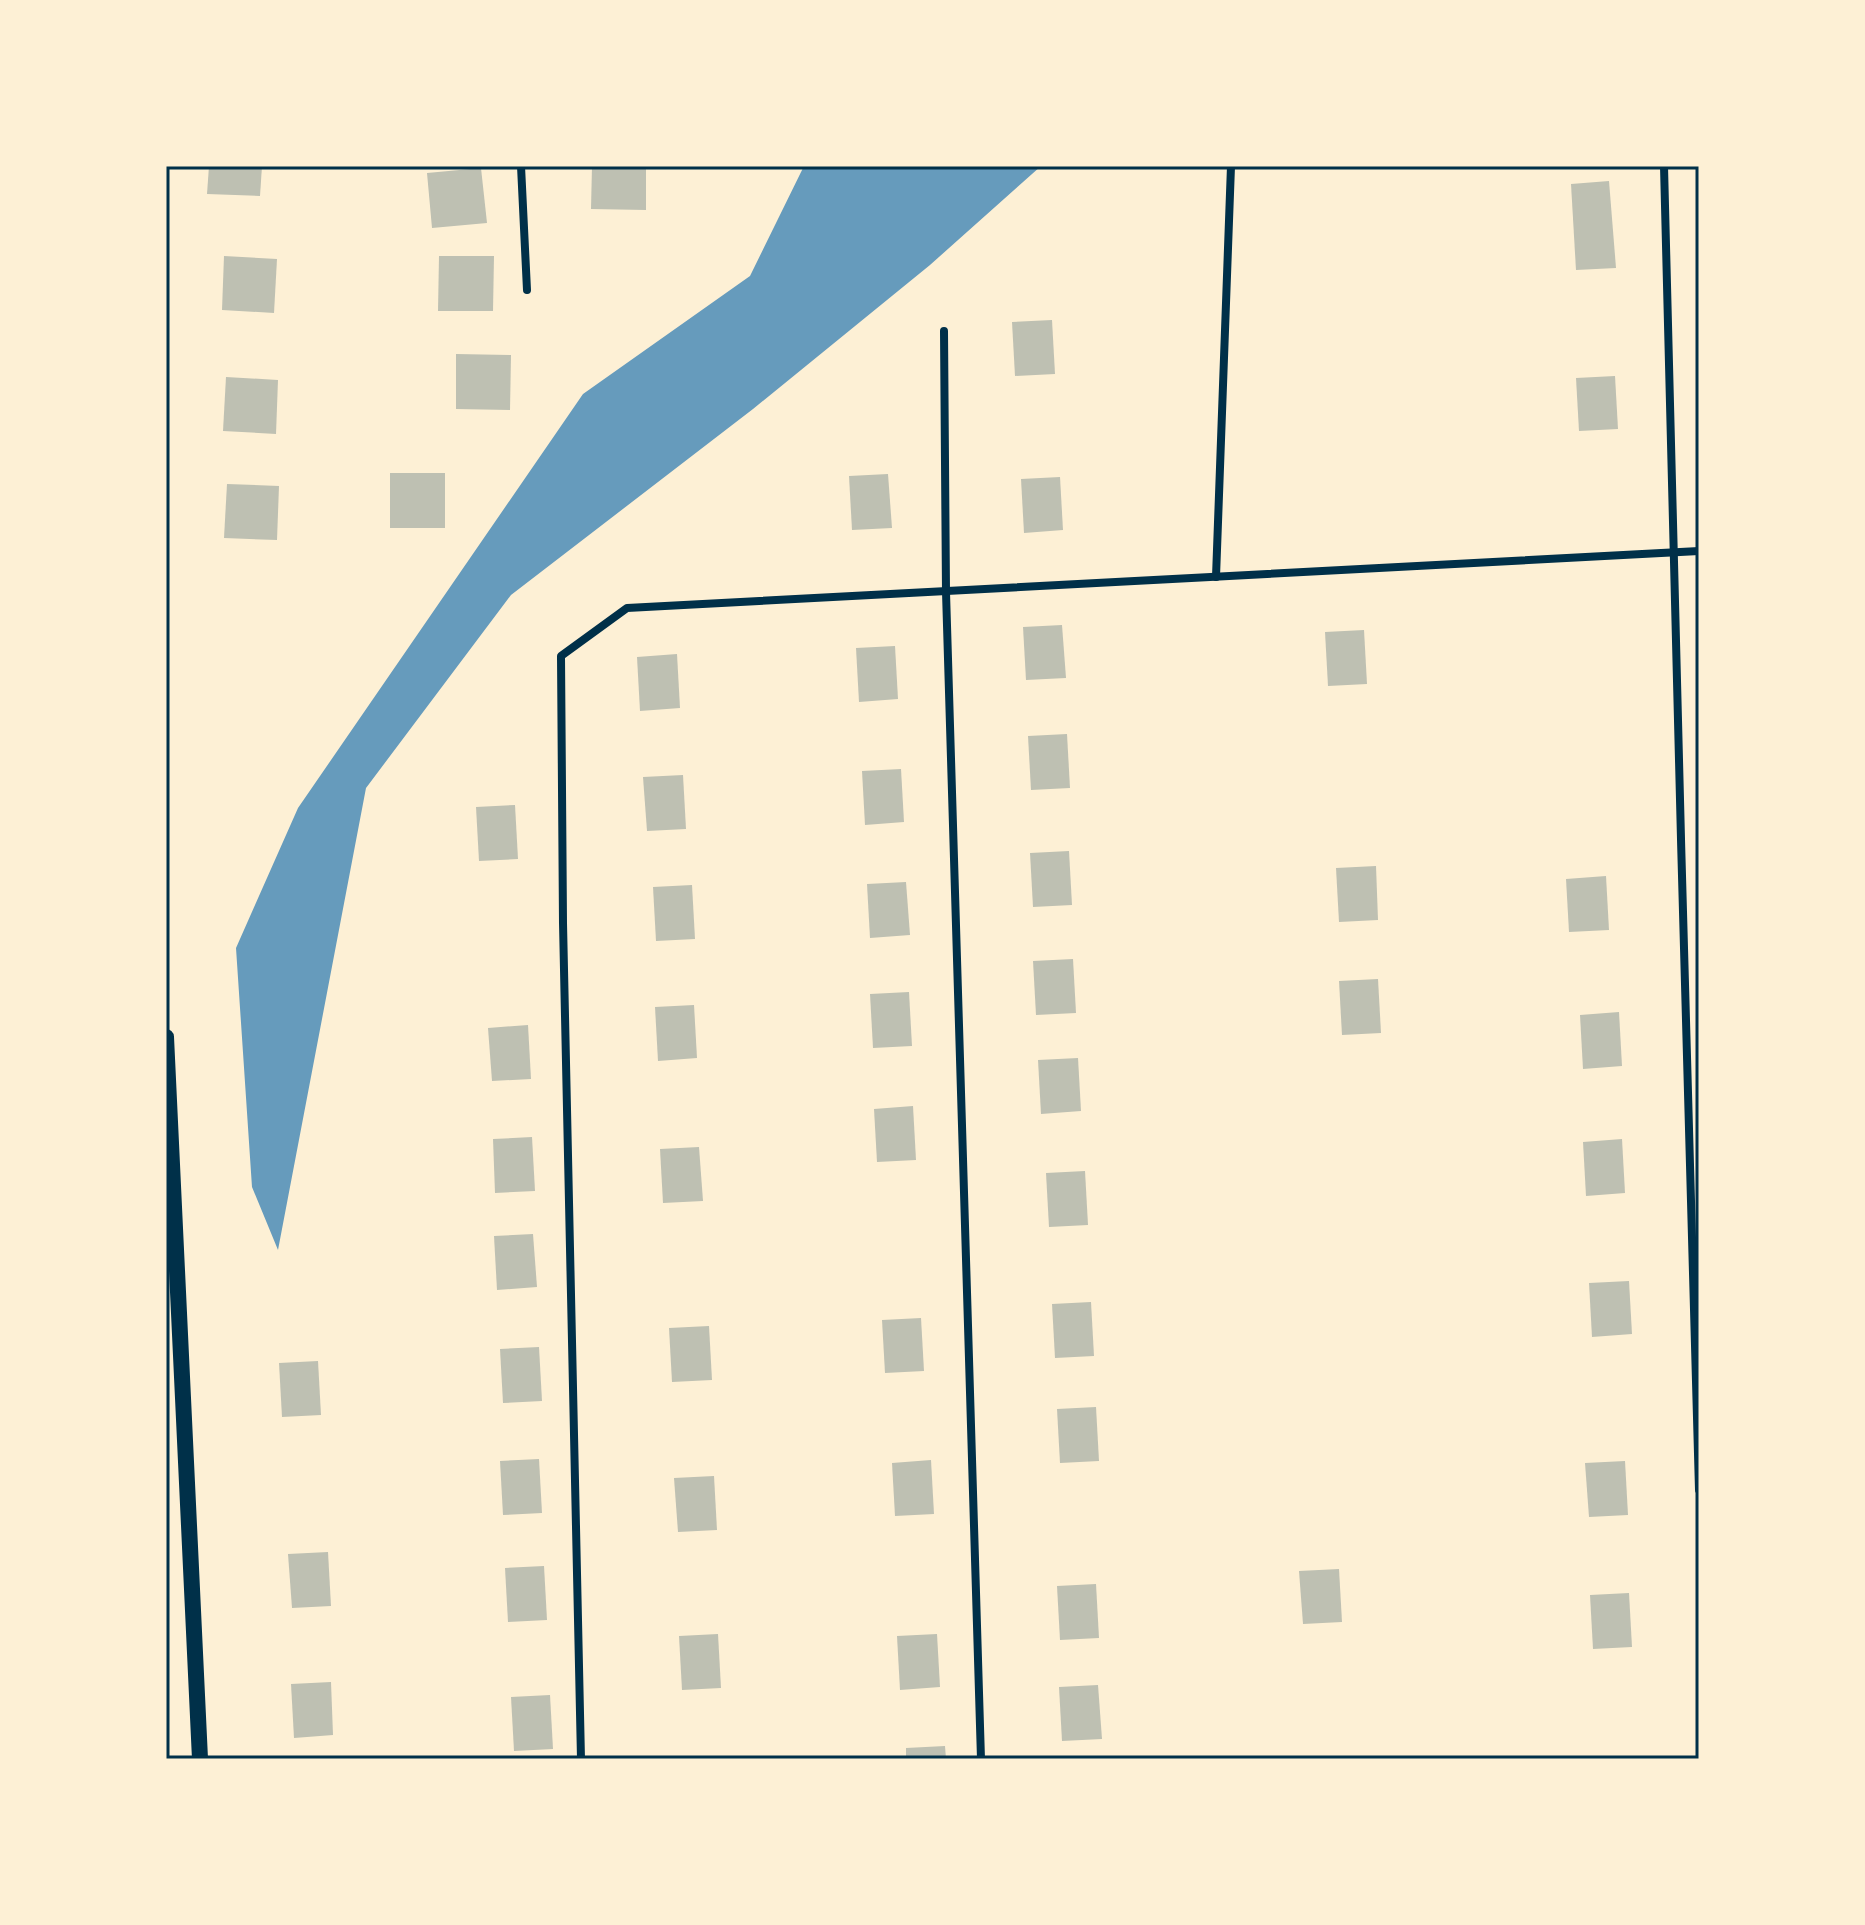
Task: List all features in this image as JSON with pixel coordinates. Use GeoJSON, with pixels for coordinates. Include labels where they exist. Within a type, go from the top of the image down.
{"type":"FeatureCollection","features":[{"type":"Feature","properties":{"kind":"main road"},"geometry":{"type":"LineString","coordinates":[[166,1037],[200,1759]]}},
{"type":"Feature","properties":{"kind":"street"},"geometry":{"type":"LineString","coordinates":[[521,166],[527,290]]}},
{"type":"Feature","properties":{"kind":"street"},"geometry":{"type":"LineString","coordinates":[[1216,577],[1231,166]]}},
{"type":"Feature","properties":{"kind":"street"},"geometry":{"type":"LineString","coordinates":[[1664,166],[1686,1105],[1699,1490]]}},
{"type":"Feature","properties":{"kind":"street"},"geometry":{"type":"LineString","coordinates":[[944,331],[946,592],[981,1759]]}},
{"type":"Feature","properties":{"kind":"street"},"geometry":{"type":"LineString","coordinates":[[581,1759],[563,923],[561,656],[627,608],[1699,551]]}},
{"type":"Feature","properties":{"kind":"water"},"geometry":{"type":"Polygon","coordinates":[[[804,166],[1041,166],[930,265],[753,409],[511,595],[366,788],[278,1250],[252,1187],[236,948],[298,808],[583,394],[750,276],[804,166]]]}},
{"type":"Feature","properties":{"kind":"building"},"geometry":{"type":"Polygon","coordinates":[[[209,166],[262,166],[260,196],[207,194],[209,166]]]}},
{"type":"Feature","properties":{"kind":"building"},"geometry":{"type":"Polygon","coordinates":[[[592,166],[646,166],[646,210],[591,209],[592,166]]]}},
{"type":"Feature","properties":{"kind":"building"},"geometry":{"type":"Polygon","coordinates":[[[481,168],[487,223],[432,228],[427,173],[481,168]]]}},
{"type":"Feature","properties":{"kind":"building"},"geometry":{"type":"Polygon","coordinates":[[[1609,181],[1616,268],[1576,270],[1571,184],[1609,181]]]}},
{"type":"Feature","properties":{"kind":"building"},"geometry":{"type":"Polygon","coordinates":[[[224,256],[277,259],[274,313],[222,310],[224,256]]]}},
{"type":"Feature","properties":{"kind":"building"},"geometry":{"type":"Polygon","coordinates":[[[439,256],[494,256],[493,311],[438,311],[439,256]]]}},
{"type":"Feature","properties":{"kind":"building"},"geometry":{"type":"Polygon","coordinates":[[[1052,320],[1055,374],[1015,376],[1012,322],[1052,320]]]}},
{"type":"Feature","properties":{"kind":"building"},"geometry":{"type":"Polygon","coordinates":[[[456,354],[511,355],[510,410],[456,409],[456,354]]]}},
{"type":"Feature","properties":{"kind":"building"},"geometry":{"type":"Polygon","coordinates":[[[1615,376],[1618,429],[1579,431],[1576,378],[1615,376]]]}},
{"type":"Feature","properties":{"kind":"building"},"geometry":{"type":"Polygon","coordinates":[[[226,377],[278,380],[276,434],[223,431],[226,377]]]}},
{"type":"Feature","properties":{"kind":"building"},"geometry":{"type":"Polygon","coordinates":[[[390,473],[445,473],[445,528],[390,528],[390,473]]]}},
{"type":"Feature","properties":{"kind":"building"},"geometry":{"type":"Polygon","coordinates":[[[888,474],[892,528],[852,530],[849,476],[888,474]]]}},
{"type":"Feature","properties":{"kind":"building"},"geometry":{"type":"Polygon","coordinates":[[[1060,477],[1063,530],[1024,533],[1021,479],[1060,477]]]}},
{"type":"Feature","properties":{"kind":"building"},"geometry":{"type":"Polygon","coordinates":[[[227,484],[279,486],[277,540],[224,538],[227,484]]]}},
{"type":"Feature","properties":{"kind":"building"},"geometry":{"type":"Polygon","coordinates":[[[1062,625],[1066,678],[1026,680],[1023,627],[1062,625]]]}},
{"type":"Feature","properties":{"kind":"building"},"geometry":{"type":"Polygon","coordinates":[[[1364,630],[1367,684],[1328,686],[1325,632],[1364,630]]]}},
{"type":"Feature","properties":{"kind":"building"},"geometry":{"type":"Polygon","coordinates":[[[895,646],[898,699],[859,702],[856,648],[895,646]]]}},
{"type":"Feature","properties":{"kind":"building"},"geometry":{"type":"Polygon","coordinates":[[[677,654],[680,708],[640,711],[637,657],[677,654]]]}},
{"type":"Feature","properties":{"kind":"building"},"geometry":{"type":"Polygon","coordinates":[[[1067,734],[1070,788],[1031,790],[1028,736],[1067,734]]]}},
{"type":"Feature","properties":{"kind":"building"},"geometry":{"type":"Polygon","coordinates":[[[901,769],[904,822],[865,825],[862,771],[901,769]]]}},
{"type":"Feature","properties":{"kind":"building"},"geometry":{"type":"Polygon","coordinates":[[[683,775],[686,829],[647,831],[643,777],[683,775]]]}},
{"type":"Feature","properties":{"kind":"building"},"geometry":{"type":"Polygon","coordinates":[[[515,805],[518,859],[479,861],[476,807],[515,805]]]}},
{"type":"Feature","properties":{"kind":"building"},"geometry":{"type":"Polygon","coordinates":[[[1069,851],[1072,905],[1033,907],[1030,853],[1069,851]]]}},
{"type":"Feature","properties":{"kind":"building"},"geometry":{"type":"Polygon","coordinates":[[[1376,866],[1378,920],[1339,922],[1336,868],[1376,866]]]}},
{"type":"Feature","properties":{"kind":"building"},"geometry":{"type":"Polygon","coordinates":[[[1606,876],[1609,930],[1569,932],[1566,879],[1606,876]]]}},
{"type":"Feature","properties":{"kind":"building"},"geometry":{"type":"Polygon","coordinates":[[[906,882],[910,935],[870,938],[867,884],[906,882]]]}},
{"type":"Feature","properties":{"kind":"building"},"geometry":{"type":"Polygon","coordinates":[[[692,885],[695,939],[656,941],[653,887],[692,885]]]}},
{"type":"Feature","properties":{"kind":"building"},"geometry":{"type":"Polygon","coordinates":[[[1073,959],[1076,1013],[1036,1015],[1033,961],[1073,959]]]}},
{"type":"Feature","properties":{"kind":"building"},"geometry":{"type":"Polygon","coordinates":[[[1378,979],[1381,1033],[1342,1035],[1339,981],[1378,979]]]}},
{"type":"Feature","properties":{"kind":"building"},"geometry":{"type":"Polygon","coordinates":[[[909,992],[912,1046],[873,1048],[870,994],[909,992]]]}},
{"type":"Feature","properties":{"kind":"building"},"geometry":{"type":"Polygon","coordinates":[[[694,1005],[697,1058],[658,1061],[655,1007],[694,1005]]]}},
{"type":"Feature","properties":{"kind":"building"},"geometry":{"type":"Polygon","coordinates":[[[1619,1012],[1622,1066],[1583,1069],[1580,1015],[1619,1012]]]}},
{"type":"Feature","properties":{"kind":"building"},"geometry":{"type":"Polygon","coordinates":[[[528,1025],[531,1079],[492,1081],[488,1028],[528,1025]]]}},
{"type":"Feature","properties":{"kind":"building"},"geometry":{"type":"Polygon","coordinates":[[[1078,1058],[1081,1111],[1041,1114],[1038,1060],[1078,1058]]]}},
{"type":"Feature","properties":{"kind":"building"},"geometry":{"type":"Polygon","coordinates":[[[913,1106],[916,1160],[877,1162],[874,1109],[913,1106]]]}},
{"type":"Feature","properties":{"kind":"building"},"geometry":{"type":"Polygon","coordinates":[[[532,1137],[535,1191],[495,1193],[493,1139],[532,1137]]]}},
{"type":"Feature","properties":{"kind":"building"},"geometry":{"type":"Polygon","coordinates":[[[1622,1139],[1625,1193],[1586,1196],[1583,1142],[1622,1139]]]}},
{"type":"Feature","properties":{"kind":"building"},"geometry":{"type":"Polygon","coordinates":[[[699,1147],[703,1201],[663,1203],[660,1149],[699,1147]]]}},
{"type":"Feature","properties":{"kind":"building"},"geometry":{"type":"Polygon","coordinates":[[[1085,1171],[1088,1225],[1049,1227],[1046,1173],[1085,1171]]]}},
{"type":"Feature","properties":{"kind":"building"},"geometry":{"type":"Polygon","coordinates":[[[533,1234],[537,1287],[497,1290],[494,1236],[533,1234]]]}},
{"type":"Feature","properties":{"kind":"building"},"geometry":{"type":"Polygon","coordinates":[[[1629,1281],[1632,1334],[1592,1337],[1589,1283],[1629,1281]]]}},
{"type":"Feature","properties":{"kind":"building"},"geometry":{"type":"Polygon","coordinates":[[[1091,1302],[1094,1356],[1055,1358],[1052,1304],[1091,1302]]]}},
{"type":"Feature","properties":{"kind":"building"},"geometry":{"type":"Polygon","coordinates":[[[921,1318],[924,1371],[885,1373],[882,1320],[921,1318]]]}},
{"type":"Feature","properties":{"kind":"building"},"geometry":{"type":"Polygon","coordinates":[[[709,1326],[712,1380],[672,1382],[669,1328],[709,1326]]]}},
{"type":"Feature","properties":{"kind":"building"},"geometry":{"type":"Polygon","coordinates":[[[539,1347],[542,1401],[503,1403],[500,1349],[539,1347]]]}},
{"type":"Feature","properties":{"kind":"building"},"geometry":{"type":"Polygon","coordinates":[[[318,1361],[321,1415],[282,1417],[279,1363],[318,1361]]]}},
{"type":"Feature","properties":{"kind":"building"},"geometry":{"type":"Polygon","coordinates":[[[1096,1407],[1099,1461],[1060,1463],[1057,1409],[1096,1407]]]}},
{"type":"Feature","properties":{"kind":"building"},"geometry":{"type":"Polygon","coordinates":[[[539,1459],[542,1513],[503,1515],[500,1461],[539,1459]]]}},
{"type":"Feature","properties":{"kind":"building"},"geometry":{"type":"Polygon","coordinates":[[[931,1460],[934,1514],[895,1516],[892,1463],[931,1460]]]}},
{"type":"Feature","properties":{"kind":"building"},"geometry":{"type":"Polygon","coordinates":[[[1625,1461],[1628,1515],[1589,1517],[1585,1463],[1625,1461]]]}},
{"type":"Feature","properties":{"kind":"building"},"geometry":{"type":"Polygon","coordinates":[[[714,1476],[717,1530],[678,1532],[674,1478],[714,1476]]]}},
{"type":"Feature","properties":{"kind":"building"},"geometry":{"type":"Polygon","coordinates":[[[328,1552],[331,1606],[292,1608],[288,1554],[328,1552]]]}},
{"type":"Feature","properties":{"kind":"building"},"geometry":{"type":"Polygon","coordinates":[[[544,1566],[547,1620],[508,1622],[505,1568],[544,1566]]]}},
{"type":"Feature","properties":{"kind":"building"},"geometry":{"type":"Polygon","coordinates":[[[1339,1569],[1342,1622],[1303,1624],[1299,1571],[1339,1569]]]}},
{"type":"Feature","properties":{"kind":"building"},"geometry":{"type":"Polygon","coordinates":[[[1096,1584],[1099,1638],[1060,1640],[1057,1586],[1096,1584]]]}},
{"type":"Feature","properties":{"kind":"building"},"geometry":{"type":"Polygon","coordinates":[[[1629,1593],[1632,1647],[1593,1649],[1590,1595],[1629,1593]]]}},
{"type":"Feature","properties":{"kind":"building"},"geometry":{"type":"Polygon","coordinates":[[[718,1634],[721,1688],[682,1690],[679,1636],[718,1634]]]}},
{"type":"Feature","properties":{"kind":"building"},"geometry":{"type":"Polygon","coordinates":[[[937,1634],[940,1687],[900,1690],[897,1636],[937,1634]]]}},
{"type":"Feature","properties":{"kind":"building"},"geometry":{"type":"Polygon","coordinates":[[[331,1682],[333,1735],[294,1738],[291,1684],[331,1682]]]}},
{"type":"Feature","properties":{"kind":"building"},"geometry":{"type":"Polygon","coordinates":[[[1098,1685],[1102,1739],[1062,1741],[1059,1687],[1098,1685]]]}},
{"type":"Feature","properties":{"kind":"building"},"geometry":{"type":"Polygon","coordinates":[[[550,1695],[553,1749],[514,1751],[511,1697],[550,1695]]]}},
{"type":"Feature","properties":{"kind":"building"},"geometry":{"type":"Polygon","coordinates":[[[945,1746],[946,1759],[906,1759],[906,1748],[945,1746]]]}}]}
